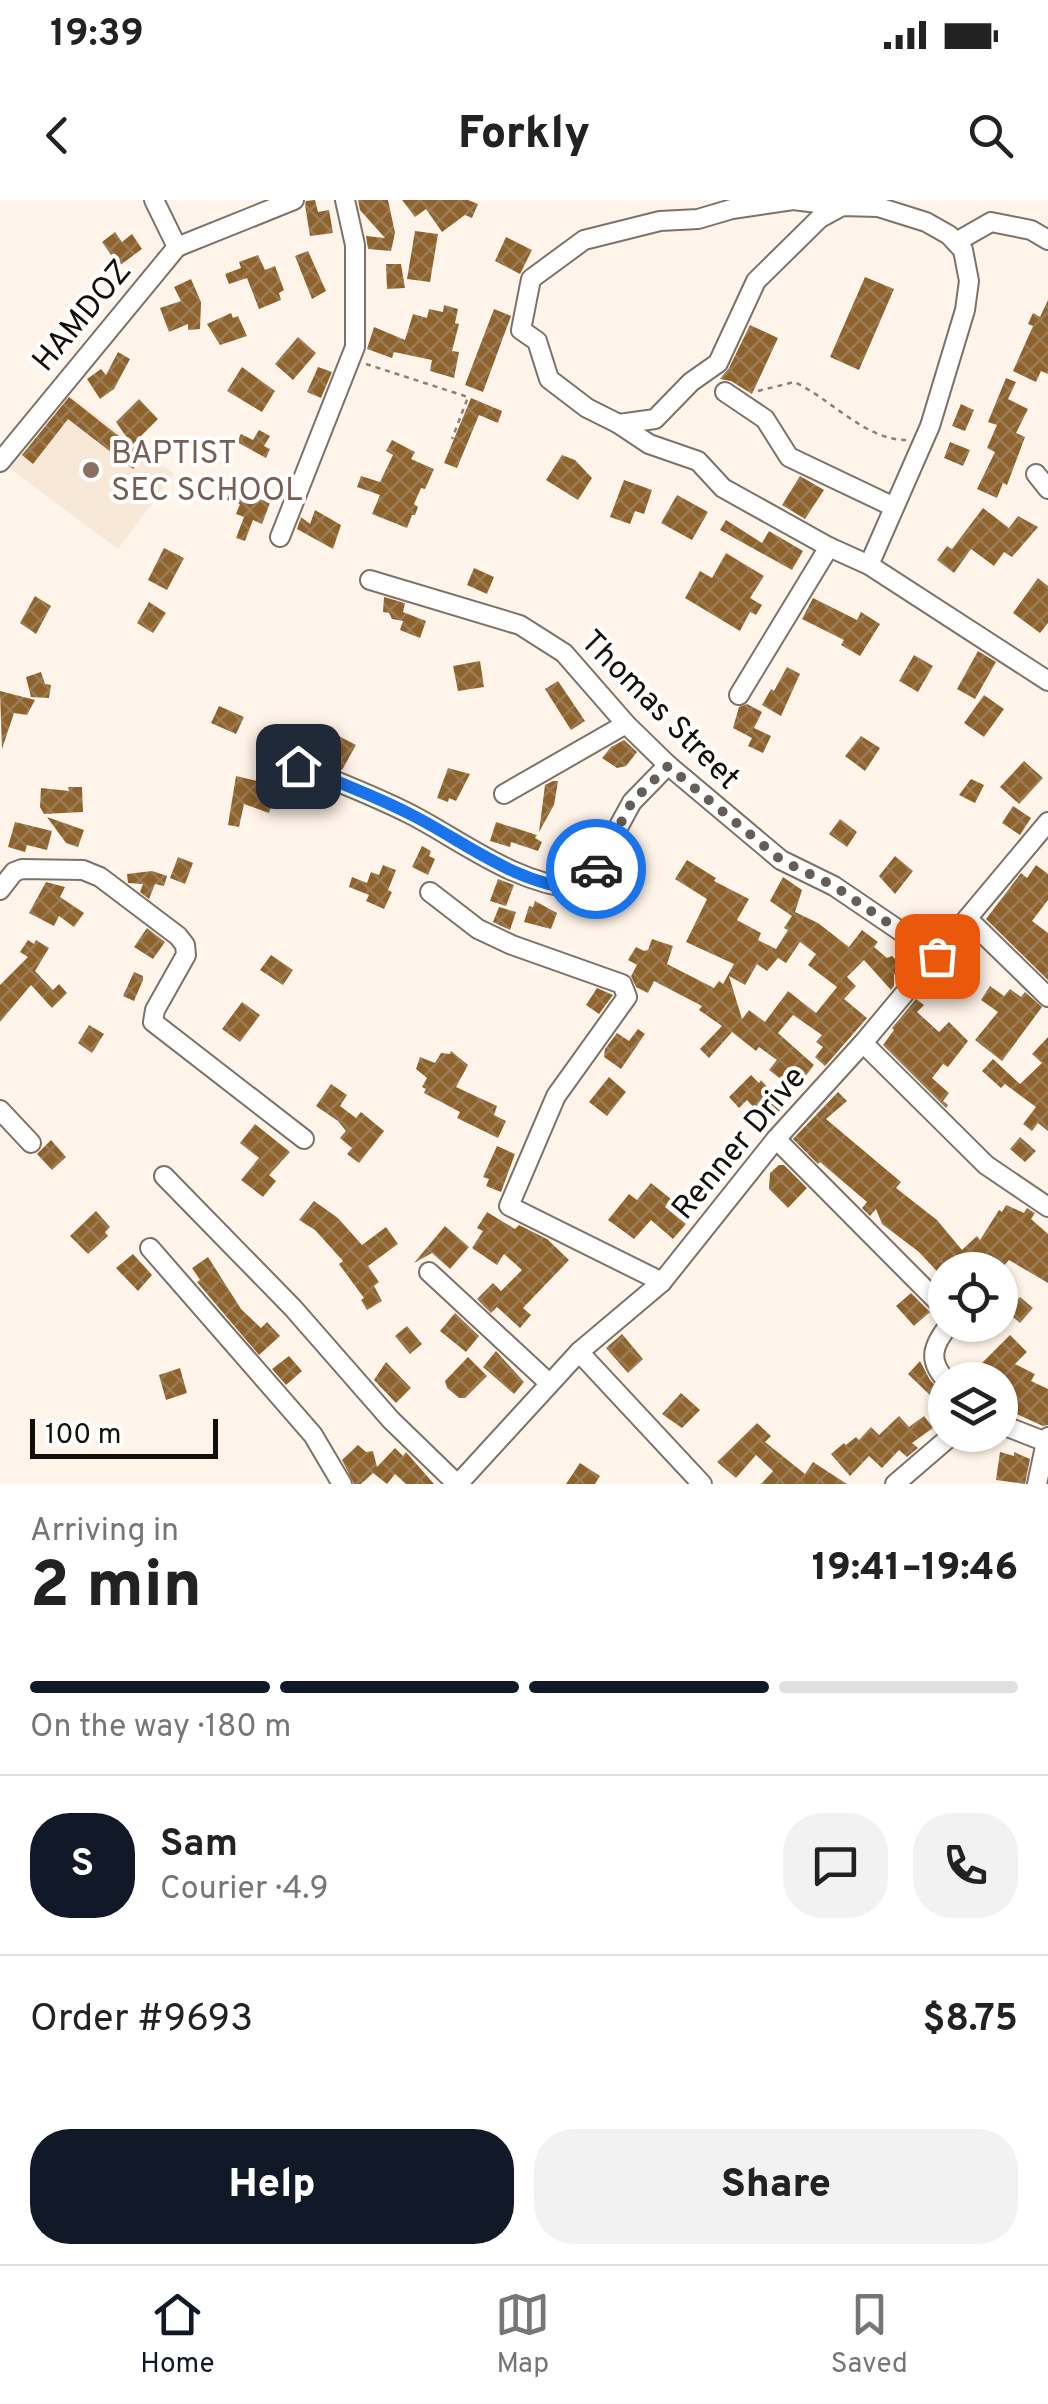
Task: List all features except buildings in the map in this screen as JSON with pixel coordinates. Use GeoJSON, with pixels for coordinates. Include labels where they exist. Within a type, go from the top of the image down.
{"type":"FeatureCollection","features":[{"type":"Feature","properties":{"kind":"street","name":"HAMDOZ"},"geometry":{"type":"LineString","coordinates":[[0,462],[176,248],[154,200]]}},
{"type":"Feature","properties":{"kind":"street"},"geometry":{"type":"LineString","coordinates":[[176,248],[294,200]]}},
{"type":"Feature","properties":{"kind":"street"},"geometry":{"type":"LineString","coordinates":[[280,536],[355,347],[354,244],[345,200]]}},
{"type":"Feature","properties":{"kind":"street"},"geometry":{"type":"LineString","coordinates":[[868,564],[922,444],[965,310],[969,281],[962,250],[949,234],[878,204],[842,206],[792,200],[732,209],[698,220],[660,221],[584,240],[531,280],[521,330],[536,340],[549,378],[587,408],[649,444],[698,461],[723,488],[828,548],[868,564],[1048,681]]}},
{"type":"Feature","properties":{"kind":"street"},"geometry":{"type":"LineString","coordinates":[[618,424],[656,419],[691,382],[718,363],[756,281],[820,218],[842,206]]}},
{"type":"Feature","properties":{"kind":"street"},"geometry":{"type":"LineString","coordinates":[[956,242],[992,222],[1031,230],[1048,240]]}},
{"type":"Feature","properties":{"kind":"street"},"geometry":{"type":"LineString","coordinates":[[724,392],[765,420],[789,457],[894,506]]}},
{"type":"Feature","properties":{"kind":"street"},"geometry":{"type":"LineString","coordinates":[[739,695],[828,548]]}},
{"type":"Feature","properties":{"kind":"street","name":"Thomas Street"},"geometry":{"type":"LineString","coordinates":[[370,580],[520,625],[564,652],[668,766],[781,860],[834,886],[937,956]]}},
{"type":"Feature","properties":{"kind":"street"},"geometry":{"type":"LineString","coordinates":[[504,794],[626,724]]}},
{"type":"Feature","properties":{"kind":"street"},"geometry":{"type":"LineString","coordinates":[[298,766],[411,814],[498,865],[579,889],[591,878],[632,802],[668,766]]}},
{"type":"Feature","properties":{"kind":"street","name":"Renner Drive"},"geometry":{"type":"LineString","coordinates":[[458,1484],[580,1352],[662,1282],[776,1139],[937,956],[1048,822]]}},
{"type":"Feature","properties":{"kind":"street"},"geometry":{"type":"LineString","coordinates":[[0,890],[14,872],[22,869],[83,870],[100,877],[178,936],[186,955],[152,1022],[304,1139]]}},
{"type":"Feature","properties":{"kind":"street"},"geometry":{"type":"LineString","coordinates":[[430,892],[478,929],[622,984],[627,997],[556,1096],[510,1206],[662,1282]]}},
{"type":"Feature","properties":{"kind":"street"},"geometry":{"type":"LineString","coordinates":[[968,919],[1048,997]]}},
{"type":"Feature","properties":{"kind":"street"},"geometry":{"type":"LineString","coordinates":[[862,1043],[986,1165],[1048,1207]]}},
{"type":"Feature","properties":{"kind":"street"},"geometry":{"type":"LineString","coordinates":[[0,1110],[30,1143]]}},
{"type":"Feature","properties":{"kind":"street"},"geometry":{"type":"LineString","coordinates":[[776,1139],[928,1292]]}},
{"type":"Feature","properties":{"kind":"street"},"geometry":{"type":"LineString","coordinates":[[164,1176],[293,1308],[391,1420],[458,1484]]}},
{"type":"Feature","properties":{"kind":"street"},"geometry":{"type":"LineString","coordinates":[[150,1248],[314,1435],[342,1484]]}},
{"type":"Feature","properties":{"kind":"street"},"geometry":{"type":"LineString","coordinates":[[430,1272],[549,1383]]}},
{"type":"Feature","properties":{"kind":"street"},"geometry":{"type":"LineString","coordinates":[[580,1352],[702,1484]]}},
{"type":"Feature","properties":{"kind":"street"},"geometry":{"type":"LineString","coordinates":[[1018,1430],[1047,1439],[1037,1484]]}},
{"type":"Feature","properties":{"kind":"street"},"geometry":{"type":"LineString","coordinates":[[908,1481],[936,1452]]}},
{"type":"Feature","properties":{"kind":"path"},"geometry":{"type":"LineString","coordinates":[[350,358],[468,398],[452,439]]}},
{"type":"Feature","properties":{"kind":"path"},"geometry":{"type":"LineString","coordinates":[[758,391],[794,382],[866,428],[896,440],[922,444]]}},
{"type":"Feature","properties":{"kind":"shaded area","name":"BAPTIST SEC SCHOOL"},"geometry":{"type":"Polygon","coordinates":[[[64,391],[174,474],[118,549],[7,466],[64,391]]]}},
{"type":"Feature","properties":{"kind":"way so far"},"geometry":{"type":"LineString","coordinates":[[596,869],[632,802],[668,766],[781,860],[834,886],[937,956]]}},
{"type":"Feature","properties":{"kind":"place","name":"BAPTIST SEC SCHOOL"},"geometry":{"type":"Point","coordinates":[91,470]}},
{"type":"Feature","properties":{"kind":"route"},"geometry":{"type":"LineString","coordinates":[[298,766],[411,814],[498,865],[529,876],[579,889],[596,869]]}}]}
